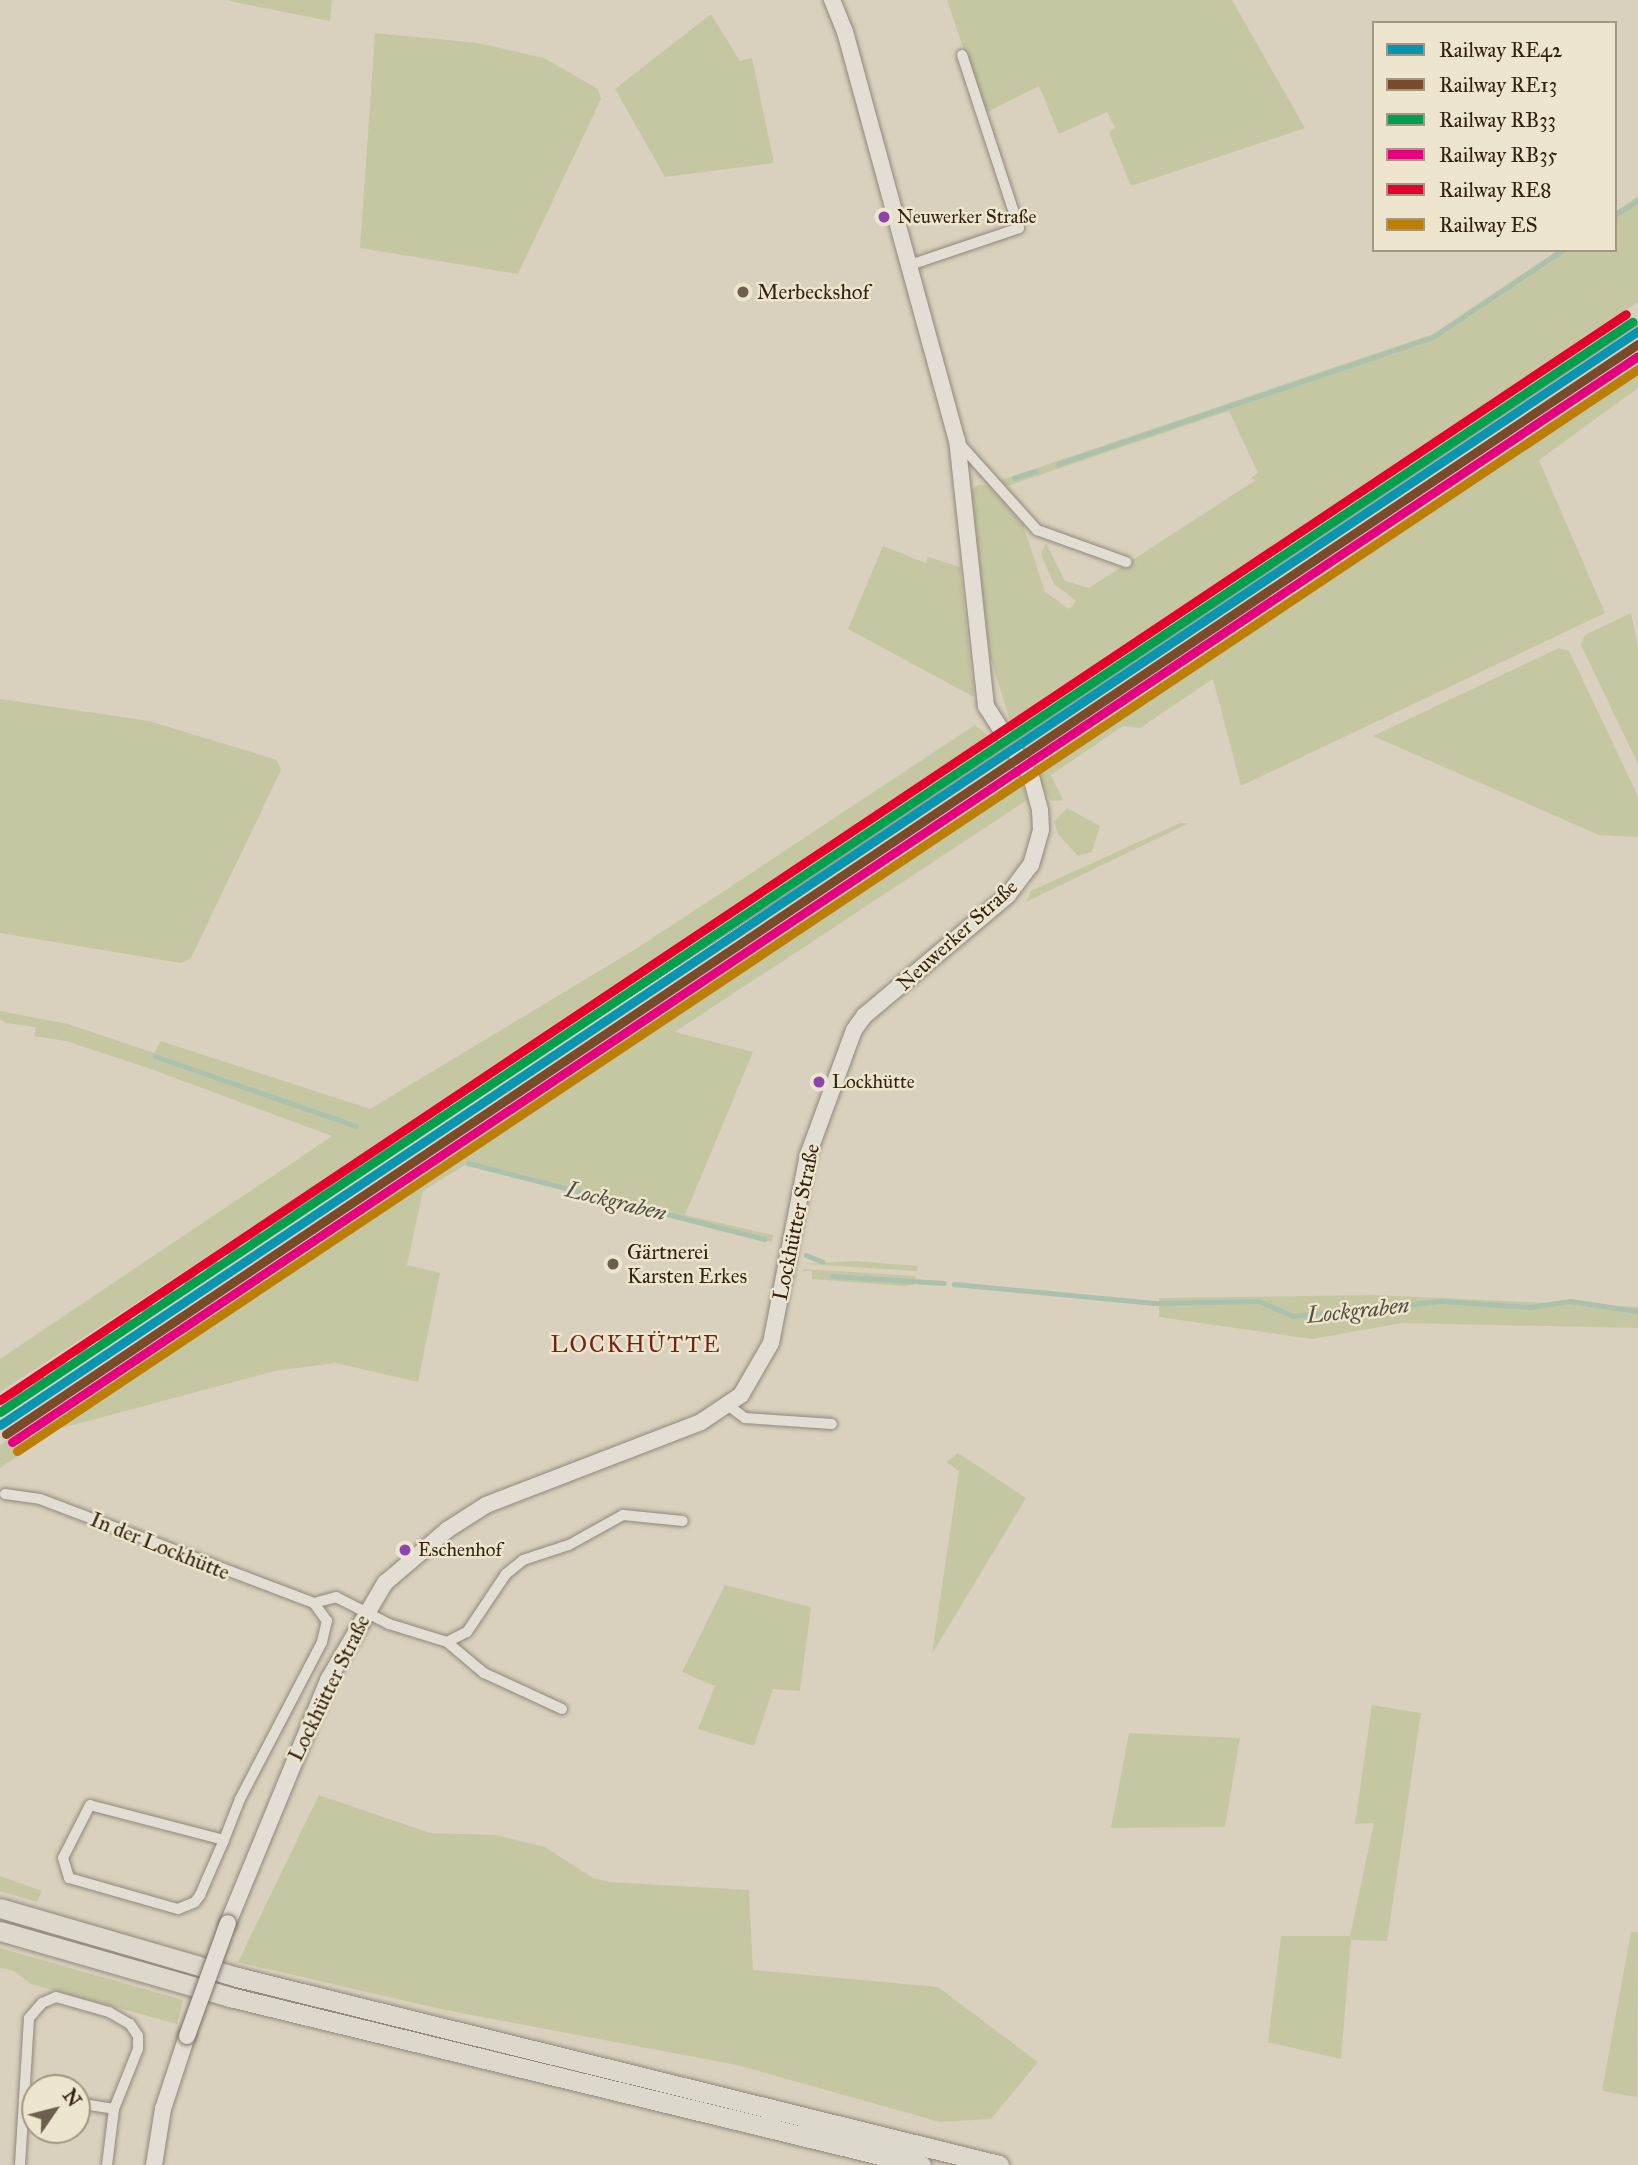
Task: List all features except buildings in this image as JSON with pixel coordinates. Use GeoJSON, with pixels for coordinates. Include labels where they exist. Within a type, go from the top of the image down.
{"type":"FeatureCollection","features":[{"type":"Feature","properties":{"kind":"highway"},"geometry":{"type":"LineString","coordinates":[[0,1908],[237,1977],[999,2165]]}},
{"type":"Feature","properties":{"kind":"highway"},"geometry":{"type":"LineString","coordinates":[[0,1931],[230,1997],[921,2165]]}},
{"type":"Feature","properties":{"kind":"street","name":"Neuwerker Straße"},"geometry":{"type":"LineString","coordinates":[[832,0],[845,32],[906,266],[957,441],[986,706],[1031,777],[1041,829],[1031,864],[1008,895],[864,1016],[854,1030]]}},
{"type":"Feature","properties":{"kind":"street"},"geometry":{"type":"LineString","coordinates":[[906,266],[1019,228],[962,55]]}},
{"type":"Feature","properties":{"kind":"street","name":"Neuwerker Straße"},"geometry":{"type":"LineString","coordinates":[[957,441],[1037,530],[1126,562]]}},
{"type":"Feature","properties":{"kind":"street","name":"Lockhütter Straße"},"geometry":{"type":"LineString","coordinates":[[154,2165],[163,2109],[228,1923],[328,1680],[364,1613],[385,1583],[412,1559],[486,1505],[609,1460],[729,1406],[758,1371],[771,1343],[808,1155],[854,1030]]}},
{"type":"Feature","properties":{"kind":"street"},"geometry":{"type":"LineString","coordinates":[[729,1406],[745,1418],[832,1424]]}},
{"type":"Feature","properties":{"kind":"street","name":"In der Lockhütte"},"geometry":{"type":"LineString","coordinates":[[5,1494],[40,1499],[314,1604],[336,1597],[364,1613],[447,1642]]}},
{"type":"Feature","properties":{"kind":"street"},"geometry":{"type":"LineString","coordinates":[[562,1709],[484,1673],[447,1642],[467,1632],[506,1574],[523,1560],[569,1545],[623,1514],[684,1521]]}},
{"type":"Feature","properties":{"kind":"street"},"geometry":{"type":"LineString","coordinates":[[224,1840],[90,1805],[63,1858],[69,1878],[178,1909],[200,1895],[262,1754],[322,1643],[327,1621],[314,1604]]}},
{"type":"Feature","properties":{"kind":"street"},"geometry":{"type":"LineString","coordinates":[[30,2074],[29,2018],[42,2003],[56,1997],[109,2012],[130,2024],[138,2036],[138,2049],[114,2109],[107,2165]]}},
{"type":"Feature","properties":{"kind":"street"},"geometry":{"type":"LineString","coordinates":[[91,2105],[114,2109]]}},
{"type":"Feature","properties":{"kind":"street"},"geometry":{"type":"LineString","coordinates":[[20,2165],[23,2144]]}},
{"type":"Feature","properties":{"kind":"green space"},"geometry":{"type":"Polygon","coordinates":[[[229,0],[332,0],[330,21],[229,1],[229,0]]]}},
{"type":"Feature","properties":{"kind":"green space"},"geometry":{"type":"Polygon","coordinates":[[[947,0],[1232,0],[1305,128],[1131,186],[1109,132],[1115,128],[1107,112],[1059,134],[1039,86],[985,113],[947,0]]]}},
{"type":"Feature","properties":{"kind":"green space"},"geometry":{"type":"Polygon","coordinates":[[[711,14],[740,61],[752,58],[774,163],[665,177],[615,89],[711,14]]]}},
{"type":"Feature","properties":{"kind":"green space"},"geometry":{"type":"Polygon","coordinates":[[[375,33],[478,43],[544,58],[598,89],[601,99],[518,274],[360,248],[375,33]]]}},
{"type":"Feature","properties":{"kind":"green space"},"geometry":{"type":"Polygon","coordinates":[[[1638,196],[1638,302],[1151,630],[1013,731],[990,656],[971,490],[980,484],[989,487],[1023,524],[1045,592],[1069,609],[1076,601],[1054,584],[1041,554],[1046,543],[1065,581],[1089,588],[1256,480],[1251,478],[1258,473],[1229,411],[1007,486],[1001,480],[1433,334],[1555,252],[1617,252],[1617,211],[1638,196]]]}},
{"type":"Feature","properties":{"kind":"green space"},"geometry":{"type":"Polygon","coordinates":[[[1638,363],[1638,388],[1539,460],[1605,613],[1241,786],[1213,679],[1140,728],[1123,726],[1051,775],[1063,800],[1051,801],[1033,771],[1638,363]]]}},
{"type":"Feature","properties":{"kind":"green space"},"geometry":{"type":"Polygon","coordinates":[[[883,546],[926,563],[928,557],[960,567],[974,697],[848,629],[883,546]]]}},
{"type":"Feature","properties":{"kind":"green space"},"geometry":{"type":"Polygon","coordinates":[[[1631,613],[1638,647],[1638,764],[1581,645],[1585,635],[1631,613]]]}},
{"type":"Feature","properties":{"kind":"green space"},"geometry":{"type":"Polygon","coordinates":[[[1559,648],[1569,651],[1638,796],[1638,837],[1599,835],[1373,736],[1559,648]]]}},
{"type":"Feature","properties":{"kind":"green space"},"geometry":{"type":"Polygon","coordinates":[[[0,699],[149,721],[277,760],[281,770],[191,958],[181,963],[0,933],[0,699]]]}},
{"type":"Feature","properties":{"kind":"green space"},"geometry":{"type":"Polygon","coordinates":[[[975,725],[996,741],[0,1392],[0,1359],[332,1136],[148,1068],[66,1041],[34,1036],[36,1027],[6,1023],[0,1019],[0,1011],[68,1024],[154,1053],[161,1041],[370,1109],[639,947],[975,725]]]}},
{"type":"Feature","properties":{"kind":"green space"},"geometry":{"type":"Polygon","coordinates":[[[1021,779],[1027,800],[675,1032],[753,1052],[685,1215],[773,1235],[772,1242],[465,1165],[423,1191],[407,1265],[440,1273],[418,1382],[336,1363],[275,1371],[58,1429],[0,1468],[0,1445],[1021,779]]]}},
{"type":"Feature","properties":{"kind":"green space"},"geometry":{"type":"Polygon","coordinates":[[[1067,808],[1100,826],[1092,852],[1078,856],[1058,834],[1054,822],[1067,808]]]}},
{"type":"Feature","properties":{"kind":"green space"},"geometry":{"type":"Polygon","coordinates":[[[1180,823],[1189,823],[1026,902],[1031,891],[1180,823]]]}},
{"type":"Feature","properties":{"kind":"green space"},"geometry":{"type":"Polygon","coordinates":[[[855,1261],[918,1266],[917,1271],[804,1264],[855,1261]]]}},
{"type":"Feature","properties":{"kind":"green space"},"geometry":{"type":"Polygon","coordinates":[[[803,1269],[916,1276],[913,1285],[904,1286],[812,1279],[812,1271],[803,1269]]]}},
{"type":"Feature","properties":{"kind":"green space"},"geometry":{"type":"Polygon","coordinates":[[[1375,1295],[1638,1307],[1638,1328],[1402,1323],[1312,1339],[1159,1317],[1159,1298],[1375,1295]]]}},
{"type":"Feature","properties":{"kind":"green space"},"geometry":{"type":"Polygon","coordinates":[[[958,1453],[1026,1498],[932,1654],[959,1471],[946,1462],[958,1453]]]}},
{"type":"Feature","properties":{"kind":"green space"},"geometry":{"type":"Polygon","coordinates":[[[725,1585],[811,1607],[800,1691],[773,1689],[754,1746],[698,1729],[715,1686],[682,1672],[725,1585]]]}},
{"type":"Feature","properties":{"kind":"green space"},"geometry":{"type":"Polygon","coordinates":[[[1372,1705],[1421,1713],[1387,1941],[1351,1940],[1341,2059],[1268,2042],[1281,1936],[1350,1936],[1374,1823],[1355,1824],[1372,1705]]]}},
{"type":"Feature","properties":{"kind":"green space"},"geometry":{"type":"Polygon","coordinates":[[[1129,1733],[1240,1738],[1225,1827],[1111,1828],[1129,1733]]]}},
{"type":"Feature","properties":{"kind":"green space"},"geometry":{"type":"Polygon","coordinates":[[[319,1795],[430,1833],[495,1835],[545,1847],[593,1878],[609,1882],[749,1890],[753,1970],[938,1987],[1038,2062],[991,2119],[940,2122],[737,2065],[445,2010],[238,1962],[319,1795]]]}},
{"type":"Feature","properties":{"kind":"green space"},"geometry":{"type":"Polygon","coordinates":[[[0,1876],[42,1891],[37,1902],[0,1891],[0,1876]]]}},
{"type":"Feature","properties":{"kind":"green space"},"geometry":{"type":"Polygon","coordinates":[[[1631,1932],[1638,1932],[1637,2097],[1602,2091],[1631,1932]]]}},
{"type":"Feature","properties":{"kind":"green space"},"geometry":{"type":"Polygon","coordinates":[[[0,1948],[183,2000],[177,2024],[31,1984],[14,1971],[0,1968],[0,1948]]]}},
{"type":"Feature","properties":{"kind":"waterway"},"geometry":{"type":"LineString","coordinates":[[1617,214],[1638,200]]}},
{"type":"Feature","properties":{"kind":"waterway"},"geometry":{"type":"LineString","coordinates":[[1058,464],[1433,337],[1560,252]]}},
{"type":"Feature","properties":{"kind":"waterway"},"geometry":{"type":"LineString","coordinates":[[1014,478],[1036,471]]}},
{"type":"Feature","properties":{"kind":"waterway","name":"Lockgraben"},"geometry":{"type":"LineString","coordinates":[[155,1056],[356,1126]]}},
{"type":"Feature","properties":{"kind":"waterway","name":"Lockgraben"},"geometry":{"type":"LineString","coordinates":[[468,1163],[764,1239]]}},
{"type":"Feature","properties":{"kind":"waterway","name":"Lockgraben"},"geometry":{"type":"LineString","coordinates":[[806,1255],[823,1262]]}},
{"type":"Feature","properties":{"kind":"waterway","name":"Lockgraben"},"geometry":{"type":"LineString","coordinates":[[832,1276],[944,1283]]}},
{"type":"Feature","properties":{"kind":"waterway","name":"Lockgraben"},"geometry":{"type":"LineString","coordinates":[[954,1284],[1154,1303],[1259,1301],[1292,1316],[1443,1301],[1530,1307],[1570,1301],[1638,1311]]}},
{"type":"Feature","properties":{"kind":"railway"},"geometry":{"type":"LineString","coordinates":[[0,1404],[780,895],[1638,321]]}},
{"type":"Feature","properties":{"kind":"rail line","name":"RE8"},"geometry":{"type":"LineString","coordinates":[[0,1400],[1626,314]]}},
{"type":"Feature","properties":{"kind":"rail line","name":"RB33"},"geometry":{"type":"LineString","coordinates":[[0,1412],[1632,322]]}},
{"type":"Feature","properties":{"kind":"rail line","name":"RE42"},"geometry":{"type":"LineString","coordinates":[[0,1425],[1638,331]]}},
{"type":"Feature","properties":{"kind":"rail line","name":"RE13"},"geometry":{"type":"LineString","coordinates":[[6,1434],[1638,344]]}},
{"type":"Feature","properties":{"kind":"rail line","name":"RB35"},"geometry":{"type":"LineString","coordinates":[[12,1442],[1638,356]]}},
{"type":"Feature","properties":{"kind":"rail line","name":"ES"},"geometry":{"type":"LineString","coordinates":[[17,1451],[1638,369]]}},
{"type":"Feature","properties":{"kind":"place","name":"Neuwerker Straße"},"geometry":{"type":"Point","coordinates":[884,217]}},
{"type":"Feature","properties":{"kind":"place","name":"Merbeckshof"},"geometry":{"type":"Point","coordinates":[743,292]}},
{"type":"Feature","properties":{"kind":"place","name":"Lockhütte"},"geometry":{"type":"Point","coordinates":[819,1082]}},
{"type":"Feature","properties":{"kind":"place","name":"Gärtnerei Karsten Erkes"},"geometry":{"type":"Point","coordinates":[613,1264]}},
{"type":"Feature","properties":{"kind":"place","name":"Eschenhof"},"geometry":{"type":"Point","coordinates":[405,1550]}},
{"type":"Feature","properties":{"kind":"district","name":"LOCKHÜTTE"},"geometry":{"type":"Point","coordinates":[636,1344]}}]}
